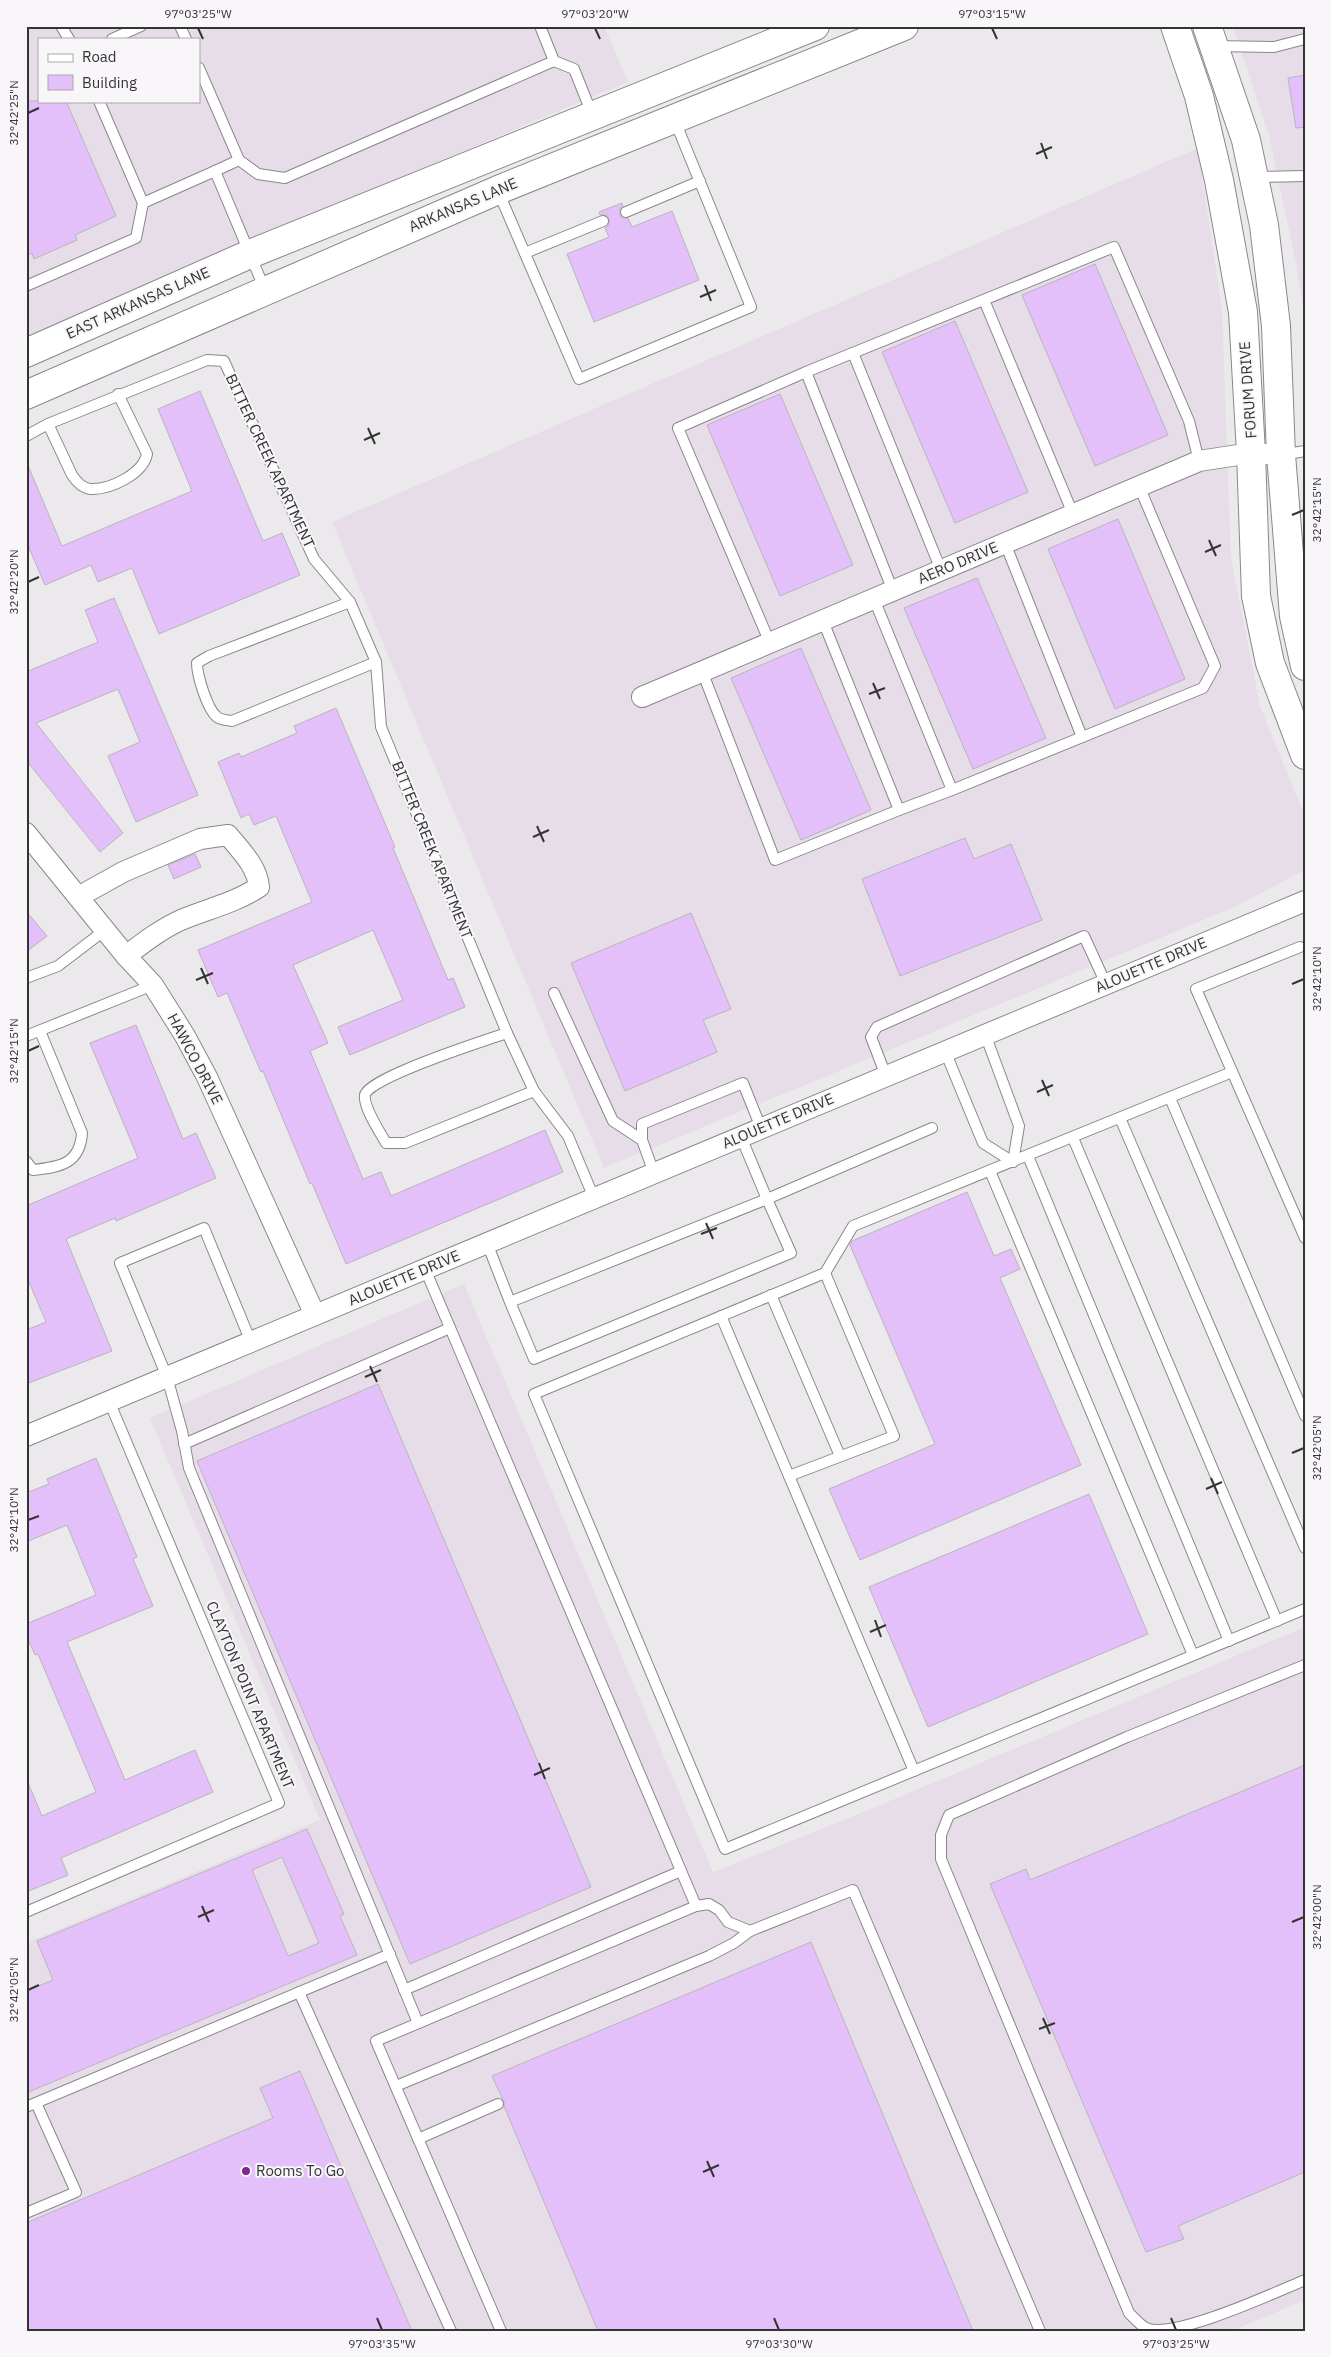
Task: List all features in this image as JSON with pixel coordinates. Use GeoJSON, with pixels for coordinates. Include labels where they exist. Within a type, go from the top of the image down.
{"type":"FeatureCollection","features":[{"type":"Feature","properties":{"kind":"main road"},"geometry":{"type":"LineString","coordinates":[[250,254],[592,115],[777,37],[815,26]]}},
{"type":"Feature","properties":{"kind":"main road","name":"ARKANSAS LANE"},"geometry":{"type":"LineString","coordinates":[[26,395],[498,190],[904,26]]}},
{"type":"Feature","properties":{"kind":"main road","name":"FORUM DRIVE"},"geometry":{"type":"LineString","coordinates":[[1174,26],[1199,96],[1219,180],[1243,312],[1252,453],[1256,596],[1270,663],[1305,755]]}},
{"type":"Feature","properties":{"kind":"main road","name":"FORUM DRIVE"},"geometry":{"type":"LineString","coordinates":[[1210,36],[1246,140],[1264,225],[1293,453],[1299,615],[1305,666]]}},
{"type":"Feature","properties":{"kind":"main road","name":"EAST ARKANSAS LANE"},"geometry":{"type":"LineString","coordinates":[[26,353],[250,254]]}},
{"type":"Feature","properties":{"kind":"street","name":"AERO DRIVE"},"geometry":{"type":"LineString","coordinates":[[642,697],[1199,461],[1252,453],[1293,453]]}},
{"type":"Feature","properties":{"kind":"street","name":"HAWCO DRIVE"},"geometry":{"type":"LineString","coordinates":[[26,833],[126,956],[153,985],[185,1036],[207,1077],[315,1315]]}},
{"type":"Feature","properties":{"kind":"street"},"geometry":{"type":"LineString","coordinates":[[78,897],[123,872],[200,839],[228,835],[247,858],[258,877],[259,887],[246,896],[179,921],[154,935],[126,956]]}},
{"type":"Feature","properties":{"kind":"street","name":"ALOUETTE DRIVE"},"geometry":{"type":"LineString","coordinates":[[26,1436],[1305,901]]}},
{"type":"Feature","properties":{"kind":"lane"},"geometry":{"type":"LineString","coordinates":[[61,26],[68,38]]}},
{"type":"Feature","properties":{"kind":"lane"},"geometry":{"type":"LineString","coordinates":[[114,38],[141,26]]}},
{"type":"Feature","properties":{"kind":"lane"},"geometry":{"type":"LineString","coordinates":[[180,26],[186,38]]}},
{"type":"Feature","properties":{"kind":"lane"},"geometry":{"type":"LineString","coordinates":[[540,26],[554,61]]}},
{"type":"Feature","properties":{"kind":"lane"},"geometry":{"type":"LineString","coordinates":[[1210,36],[1274,47],[1305,39]]}},
{"type":"Feature","properties":{"kind":"lane"},"geometry":{"type":"LineString","coordinates":[[200,70],[240,160],[258,174],[285,178],[554,61],[574,69],[592,115]]}},
{"type":"Feature","properties":{"kind":"lane"},"geometry":{"type":"LineString","coordinates":[[26,286],[136,238],[143,203],[99,102]]}},
{"type":"Feature","properties":{"kind":"lane"},"geometry":{"type":"LineString","coordinates":[[498,190],[579,379],[656,348],[751,307],[674,118]]}},
{"type":"Feature","properties":{"kind":"lane"},"geometry":{"type":"LineString","coordinates":[[143,203],[240,160]]}},
{"type":"Feature","properties":{"kind":"lane"},"geometry":{"type":"LineString","coordinates":[[215,171],[265,291]]}},
{"type":"Feature","properties":{"kind":"lane"},"geometry":{"type":"LineString","coordinates":[[1253,177],[1305,176]]}},
{"type":"Feature","properties":{"kind":"lane"},"geometry":{"type":"LineString","coordinates":[[626,212],[700,182]]}},
{"type":"Feature","properties":{"kind":"lane"},"geometry":{"type":"LineString","coordinates":[[525,253],[603,221]]}},
{"type":"Feature","properties":{"kind":"lane"},"geometry":{"type":"LineString","coordinates":[[770,642],[678,428],[806,372],[1114,247],[1189,421],[1199,461]]}},
{"type":"Feature","properties":{"kind":"lane"},"geometry":{"type":"LineString","coordinates":[[984,300],[1073,514]]}},
{"type":"Feature","properties":{"kind":"lane"},"geometry":{"type":"LineString","coordinates":[[853,353],[941,570]]}},
{"type":"Feature","properties":{"kind":"lane","name":"BITTER CREEK APARTMENT"},"geometry":{"type":"LineString","coordinates":[[26,436],[48,424],[118,394],[207,360],[224,361],[314,559],[350,602],[376,662],[381,727],[507,1032],[534,1091],[568,1136],[594,1198]]}},
{"type":"Feature","properties":{"kind":"lane"},"geometry":{"type":"LineString","coordinates":[[806,372],[893,591]]}},
{"type":"Feature","properties":{"kind":"lane"},"geometry":{"type":"LineString","coordinates":[[48,424],[77,482],[88,489],[102,488],[134,473],[145,463],[147,454],[118,394]]}},
{"type":"Feature","properties":{"kind":"lane"},"geometry":{"type":"LineString","coordinates":[[702,672],[776,860],[1203,688],[1215,666],[1139,486]]}},
{"type":"Feature","properties":{"kind":"lane"},"geometry":{"type":"LineString","coordinates":[[1005,543],[1082,737]]}},
{"type":"Feature","properties":{"kind":"lane"},"geometry":{"type":"LineString","coordinates":[[874,599],[952,790]]}},
{"type":"Feature","properties":{"kind":"lane"},"geometry":{"type":"LineString","coordinates":[[350,602],[209,656],[197,663],[198,674],[212,713],[219,718],[232,721],[376,662]]}},
{"type":"Feature","properties":{"kind":"lane"},"geometry":{"type":"LineString","coordinates":[[823,620],[899,810]]}},
{"type":"Feature","properties":{"kind":"lane"},"geometry":{"type":"LineString","coordinates":[[26,978],[58,966],[105,930]]}},
{"type":"Feature","properties":{"kind":"lane"},"geometry":{"type":"LineString","coordinates":[[886,1076],[871,1037],[877,1027],[1084,936],[1106,984]]}},
{"type":"Feature","properties":{"kind":"lane"},"geometry":{"type":"LineString","coordinates":[[1300,947],[1196,990],[1305,1238]]}},
{"type":"Feature","properties":{"kind":"lane"},"geometry":{"type":"LineString","coordinates":[[26,1036],[153,985]]}},
{"type":"Feature","properties":{"kind":"lane"},"geometry":{"type":"LineString","coordinates":[[554,993],[613,1121],[642,1140]]}},
{"type":"Feature","properties":{"kind":"lane"},"geometry":{"type":"LineString","coordinates":[[26,1161],[33,1170],[54,1168],[78,1155],[82,1145],[82,1133],[40,1030]]}},
{"type":"Feature","properties":{"kind":"lane"},"geometry":{"type":"LineString","coordinates":[[507,1032],[388,1076],[369,1087],[365,1094],[365,1102],[373,1120],[386,1143],[405,1144],[534,1091]]}},
{"type":"Feature","properties":{"kind":"lane"},"geometry":{"type":"LineString","coordinates":[[986,1034],[1019,1126],[1013,1162]]}},
{"type":"Feature","properties":{"kind":"lane"},"geometry":{"type":"LineString","coordinates":[[945,1051],[983,1143],[1013,1162]]}},
{"type":"Feature","properties":{"kind":"lane"},"geometry":{"type":"LineString","coordinates":[[1232,1072],[853,1226],[825,1273],[534,1394],[725,1849],[1305,1609]]}},
{"type":"Feature","properties":{"kind":"lane"},"geometry":{"type":"LineString","coordinates":[[654,1173],[642,1140],[642,1124],[743,1083],[761,1128]]}},
{"type":"Feature","properties":{"kind":"lane"},"geometry":{"type":"LineString","coordinates":[[1170,1098],[1305,1416]]}},
{"type":"Feature","properties":{"kind":"lane"},"geometry":{"type":"LineString","coordinates":[[1120,1118],[1305,1548]]}},
{"type":"Feature","properties":{"kind":"lane"},"geometry":{"type":"LineString","coordinates":[[510,1302],[767,1199],[932,1128]]}},
{"type":"Feature","properties":{"kind":"lane"},"geometry":{"type":"LineString","coordinates":[[487,1243],[534,1359],[791,1252],[741,1137]]}},
{"type":"Feature","properties":{"kind":"lane"},"geometry":{"type":"LineString","coordinates":[[1073,1138],[1277,1620]]}},
{"type":"Feature","properties":{"kind":"lane"},"geometry":{"type":"LineString","coordinates":[[1028,1156],[1229,1641]]}},
{"type":"Feature","properties":{"kind":"lane"},"geometry":{"type":"LineString","coordinates":[[990,1171],[1193,1655]]}},
{"type":"Feature","properties":{"kind":"lane"},"geometry":{"type":"LineString","coordinates":[[251,1342],[204,1228],[120,1263],[167,1377],[189,1468],[418,2023]]}},
{"type":"Feature","properties":{"kind":"lane"},"geometry":{"type":"LineString","coordinates":[[425,1269],[696,1906]]}},
{"type":"Feature","properties":{"kind":"lane"},"geometry":{"type":"LineString","coordinates":[[789,1476],[894,1436],[825,1273]]}},
{"type":"Feature","properties":{"kind":"lane"},"geometry":{"type":"LineString","coordinates":[[771,1295],[840,1456]]}},
{"type":"Feature","properties":{"kind":"lane"},"geometry":{"type":"LineString","coordinates":[[721,1316],[914,1771]]}},
{"type":"Feature","properties":{"kind":"lane"},"geometry":{"type":"LineString","coordinates":[[184,1444],[450,1328]]}},
{"type":"Feature","properties":{"kind":"lane","name":"CLAYTON POINT APARTMENT"},"geometry":{"type":"LineString","coordinates":[[26,1912],[279,1803],[109,1401]]}},
{"type":"Feature","properties":{"kind":"lane"},"geometry":{"type":"LineString","coordinates":[[1305,1665],[1127,1738],[949,1815],[941,1835],[941,1859],[1128,2312],[1146,2328],[1174,2330],[1257,2301],[1305,2280]]}},
{"type":"Feature","properties":{"kind":"lane"},"geometry":{"type":"LineString","coordinates":[[404,1990],[681,1871]]}},
{"type":"Feature","properties":{"kind":"lane"},"geometry":{"type":"LineString","coordinates":[[396,2086],[709,1956],[734,1943],[750,1931],[853,1890],[1040,2331]]}},
{"type":"Feature","properties":{"kind":"lane"},"geometry":{"type":"LineString","coordinates":[[501,2331],[376,2041],[696,1906],[709,1904],[719,1910],[728,1922],[750,1931]]}},
{"type":"Feature","properties":{"kind":"lane"},"geometry":{"type":"LineString","coordinates":[[26,2213],[76,2192],[31,2105],[390,1954]]}},
{"type":"Feature","properties":{"kind":"lane"},"geometry":{"type":"LineString","coordinates":[[299,1992],[451,2331]]}},
{"type":"Feature","properties":{"kind":"lane"},"geometry":{"type":"LineString","coordinates":[[418,2139],[498,2104]]}},
{"type":"Feature","properties":{"kind":"shaded area"},"geometry":{"type":"Polygon","coordinates":[[[26,26],[604,26],[628,82],[225,251],[26,339],[26,26]]]}},
{"type":"Feature","properties":{"kind":"shaded area"},"geometry":{"type":"Polygon","coordinates":[[[1233,26],[1305,26],[1305,319],[1296,263],[1269,136],[1233,26]]]}},
{"type":"Feature","properties":{"kind":"shaded area"},"geometry":{"type":"Polygon","coordinates":[[[1198,148],[1222,310],[1231,558],[1260,706],[1305,817],[1305,870],[1230,909],[604,1168],[332,522],[1198,148]]]}},
{"type":"Feature","properties":{"kind":"shaded area"},"geometry":{"type":"Polygon","coordinates":[[[464,1284],[713,1872],[873,1808],[1305,1627],[1305,2300],[1231,2331],[26,2331],[26,1943],[320,1820],[150,1418],[464,1284]]]}},
{"type":"Feature","properties":{"kind":"building"},"geometry":{"type":"Polygon","coordinates":[[[1305,75],[1305,127],[1296,128],[1288,78],[1305,75]]]}},
{"type":"Feature","properties":{"kind":"building"},"geometry":{"type":"Polygon","coordinates":[[[26,101],[66,102],[116,216],[75,235],[77,240],[34,259],[32,253],[26,256],[26,101]]]}},
{"type":"Feature","properties":{"kind":"building"},"geometry":{"type":"Polygon","coordinates":[[[622,203],[623,206],[620,208],[620,214],[622,218],[628,218],[632,227],[672,211],[699,280],[594,322],[567,254],[609,237],[605,228],[609,225],[609,219],[607,215],[600,215],[599,212],[622,203]]]}},
{"type":"Feature","properties":{"kind":"building"},"geometry":{"type":"Polygon","coordinates":[[[1095,264],[1168,435],[1095,466],[1022,295],[1095,264]]]}},
{"type":"Feature","properties":{"kind":"building"},"geometry":{"type":"Polygon","coordinates":[[[955,321],[1028,492],[955,523],[882,352],[955,321]]]}},
{"type":"Feature","properties":{"kind":"building"},"geometry":{"type":"Polygon","coordinates":[[[200,391],[263,541],[282,533],[300,575],[159,634],[132,568],[98,582],[91,565],[45,585],[26,541],[26,461],[62,546],[192,491],[158,409],[200,391]]]}},
{"type":"Feature","properties":{"kind":"building"},"geometry":{"type":"Polygon","coordinates":[[[780,394],[853,565],[780,596],[707,425],[780,394]]]}},
{"type":"Feature","properties":{"kind":"building"},"geometry":{"type":"Polygon","coordinates":[[[1118,519],[1185,679],[1115,709],[1048,549],[1118,519]]]}},
{"type":"Feature","properties":{"kind":"building"},"geometry":{"type":"Polygon","coordinates":[[[977,578],[1046,738],[973,769],[904,608],[977,578]]]}},
{"type":"Feature","properties":{"kind":"building"},"geometry":{"type":"Polygon","coordinates":[[[114,598],[198,795],[136,822],[108,756],[140,742],[118,689],[36,723],[123,833],[100,852],[26,760],[26,672],[98,642],[85,610],[114,598]]]}},
{"type":"Feature","properties":{"kind":"building"},"geometry":{"type":"Polygon","coordinates":[[[801,648],[871,810],[801,840],[731,678],[801,648]]]}},
{"type":"Feature","properties":{"kind":"building"},"geometry":{"type":"Polygon","coordinates":[[[336,708],[395,847],[393,848],[448,980],[453,978],[465,1007],[350,1055],[338,1027],[403,1000],[373,930],[293,965],[328,1043],[310,1051],[363,1179],[381,1172],[391,1196],[545,1130],[563,1172],[346,1264],[263,1071],[261,1072],[227,993],[218,997],[198,950],[312,902],[276,816],[254,825],[249,814],[241,818],[218,762],[239,753],[241,757],[297,733],[294,726],[336,708]]]}},
{"type":"Feature","properties":{"kind":"building"},"geometry":{"type":"Polygon","coordinates":[[[965,838],[974,859],[1011,844],[1042,920],[900,976],[862,879],[965,838]]]}},
{"type":"Feature","properties":{"kind":"building"},"geometry":{"type":"Polygon","coordinates":[[[195,854],[201,867],[174,879],[168,865],[195,854]]]}},
{"type":"Feature","properties":{"kind":"building"},"geometry":{"type":"Polygon","coordinates":[[[26,911],[47,936],[26,952],[26,911]]]}},
{"type":"Feature","properties":{"kind":"building"},"geometry":{"type":"Polygon","coordinates":[[[691,913],[731,1009],[703,1020],[717,1052],[625,1091],[571,963],[691,913]]]}},
{"type":"Feature","properties":{"kind":"building"},"geometry":{"type":"Polygon","coordinates":[[[136,1025],[183,1139],[196,1133],[216,1178],[116,1221],[115,1218],[66,1239],[112,1351],[26,1384],[26,1330],[46,1322],[26,1275],[26,1206],[138,1158],[90,1043],[136,1025]]]}},
{"type":"Feature","properties":{"kind":"building"},"geometry":{"type":"Polygon","coordinates":[[[967,1192],[994,1256],[1011,1249],[1020,1269],[1000,1278],[1081,1465],[860,1560],[829,1489],[935,1444],[850,1245],[852,1241],[967,1192]]]}},
{"type":"Feature","properties":{"kind":"building"},"geometry":{"type":"Polygon","coordinates":[[[378,1384],[591,1887],[410,1964],[197,1461],[378,1384]]]}},
{"type":"Feature","properties":{"kind":"building"},"geometry":{"type":"Polygon","coordinates":[[[96,1458],[137,1557],[133,1559],[153,1606],[67,1642],[125,1780],[195,1750],[213,1792],[61,1858],[68,1875],[26,1892],[26,1778],[42,1816],[96,1792],[38,1654],[35,1655],[26,1635],[26,1624],[96,1595],[67,1525],[26,1542],[26,1493],[49,1484],[47,1479],[96,1458]]]}},
{"type":"Feature","properties":{"kind":"building"},"geometry":{"type":"Polygon","coordinates":[[[1089,1494],[1148,1634],[928,1727],[869,1587],[1089,1494]]]}},
{"type":"Feature","properties":{"kind":"building"},"geometry":{"type":"Polygon","coordinates":[[[1305,1765],[1305,2172],[1178,2226],[1184,2239],[1146,2252],[990,1884],[1026,1869],[1030,1880],[1305,1765]]]}},
{"type":"Feature","properties":{"kind":"building"},"geometry":{"type":"Polygon","coordinates":[[[307,1829],[344,1914],[340,1916],[357,1955],[26,2093],[26,1991],[53,1980],[37,1941],[307,1829]],[[282,1857],[252,1870],[288,1956],[319,1943],[282,1857]]]}},
{"type":"Feature","properties":{"kind":"building"},"geometry":{"type":"Polygon","coordinates":[[[811,1942],[973,2331],[598,2331],[492,2076],[811,1942]]]}},
{"type":"Feature","properties":{"kind":"building","name":"Rooms To Go"},"geometry":{"type":"Polygon","coordinates":[[[300,2071],[412,2331],[26,2331],[26,2223],[273,2118],[260,2088],[300,2071]]]}},
{"type":"Feature","properties":{"kind":"place","name":"Rooms To Go"},"geometry":{"type":"Point","coordinates":[246,2171]}}]}
